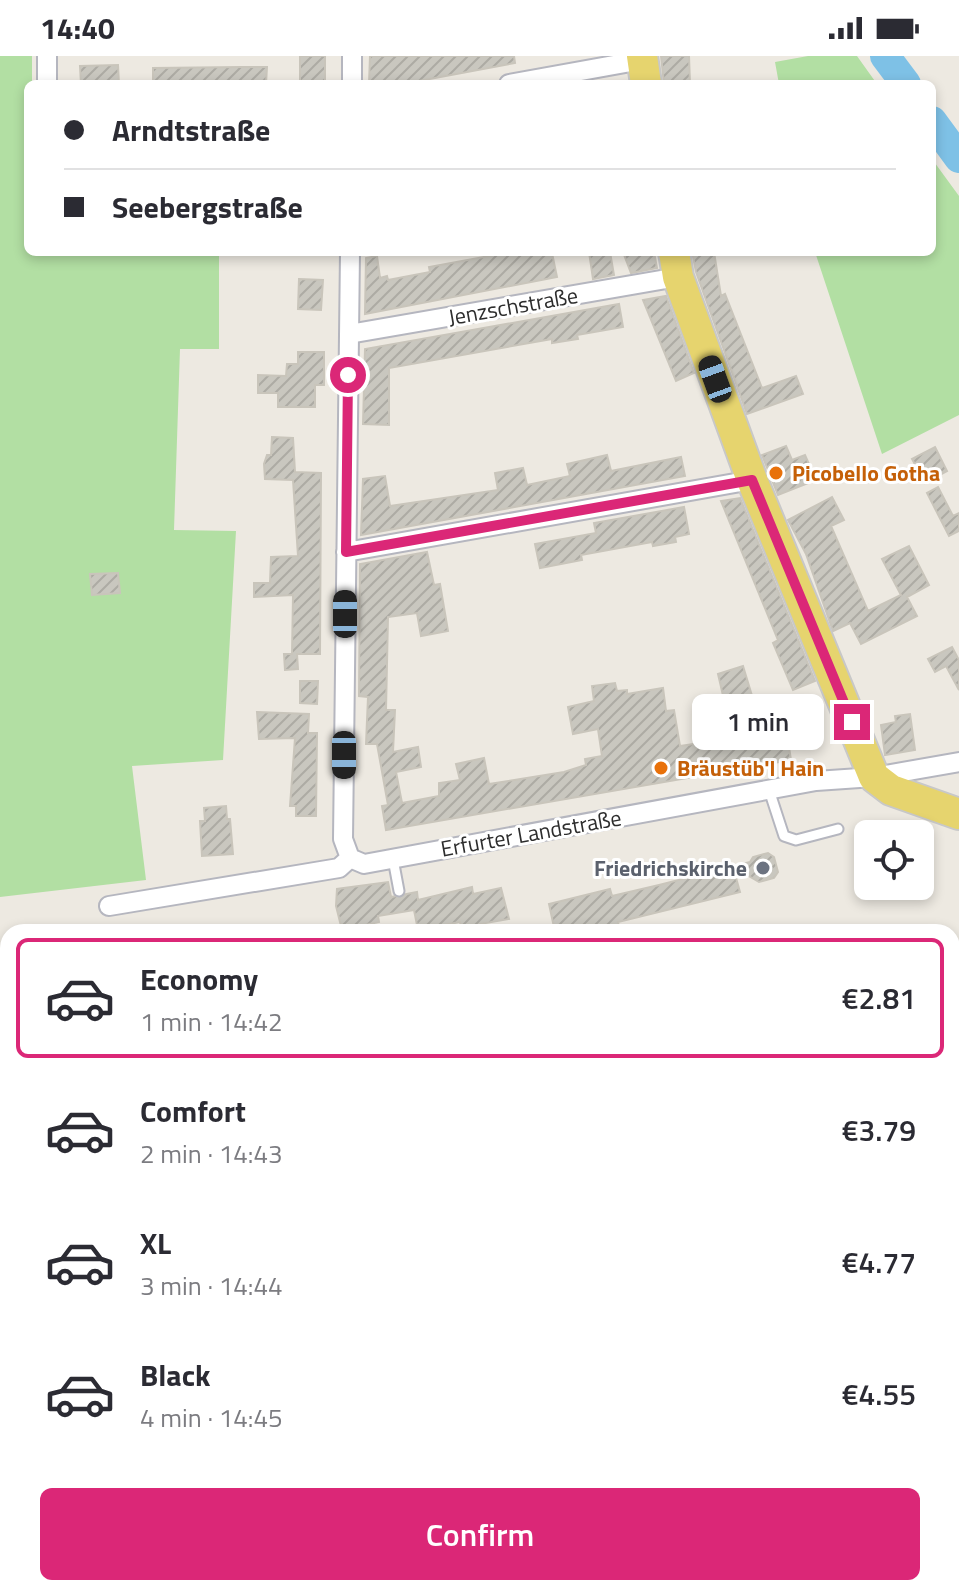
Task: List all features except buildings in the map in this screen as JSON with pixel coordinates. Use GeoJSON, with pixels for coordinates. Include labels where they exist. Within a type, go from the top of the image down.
{"type":"FeatureCollection","features":[{"type":"Feature","properties":{"kind":"main road"},"geometry":{"type":"LineString","coordinates":[[676,265],[752,480],[874,777],[891,790],[959,814]]}},
{"type":"Feature","properties":{"kind":"street"},"geometry":{"type":"LineString","coordinates":[[47,56],[47,80]]}},
{"type":"Feature","properties":{"kind":"street"},"geometry":{"type":"LineString","coordinates":[[352,56],[352,80]]}},
{"type":"Feature","properties":{"kind":"street"},"geometry":{"type":"LineString","coordinates":[[541,80],[644,67]]}},
{"type":"Feature","properties":{"kind":"street"},"geometry":{"type":"LineString","coordinates":[[350,256],[343,839],[350,858]]}},
{"type":"Feature","properties":{"kind":"street","name":"Jenzschstraße"},"geometry":{"type":"LineString","coordinates":[[349,334],[676,265]]}},
{"type":"Feature","properties":{"kind":"street"},"geometry":{"type":"LineString","coordinates":[[346,552],[752,480]]}},
{"type":"Feature","properties":{"kind":"street","name":"Erfurter Landstraße"},"geometry":{"type":"LineString","coordinates":[[109,906],[339,868],[350,858],[364,864],[769,790],[874,777],[959,762]]}},
{"type":"Feature","properties":{"kind":"lane"},"geometry":{"type":"LineString","coordinates":[[769,790],[784,836],[796,840],[838,829]]}},
{"type":"Feature","properties":{"kind":"lane"},"geometry":{"type":"LineString","coordinates":[[393,859],[399,891]]}},
{"type":"Feature","properties":{"kind":"green space"},"geometry":{"type":"Polygon","coordinates":[[[0,56],[32,56],[32,80],[24,80],[24,256],[219,256],[219,349],[180,349],[174,530],[236,531],[223,760],[132,766],[146,880],[0,897],[0,56]]]}},
{"type":"Feature","properties":{"kind":"green space"},"geometry":{"type":"Polygon","coordinates":[[[808,56],[857,56],[874,80],[778,80],[775,62],[808,56]]]}},
{"type":"Feature","properties":{"kind":"green space"},"geometry":{"type":"Polygon","coordinates":[[[936,164],[959,196],[959,415],[882,454],[816,256],[936,256],[936,164]]]}},
{"type":"Feature","properties":{"kind":"waterway"},"geometry":{"type":"LineString","coordinates":[[885,56],[903,80]]}},
{"type":"Feature","properties":{"kind":"waterway"},"geometry":{"type":"LineString","coordinates":[[936,126],[959,158]]}},
{"type":"Feature","properties":{"kind":"place","name":"Picobello Gotha"},"geometry":{"type":"Point","coordinates":[776,473]}},
{"type":"Feature","properties":{"kind":"place","name":"Bräustüb'l Hain"},"geometry":{"type":"Point","coordinates":[661,768]}},
{"type":"Feature","properties":{"kind":"place","name":"Friedrichskirche"},"geometry":{"type":"Point","coordinates":[763,868]}},
{"type":"Feature","properties":{"kind":"route"},"geometry":{"type":"LineString","coordinates":[[348,375],[346,552],[752,480],[852,722]]}}]}
